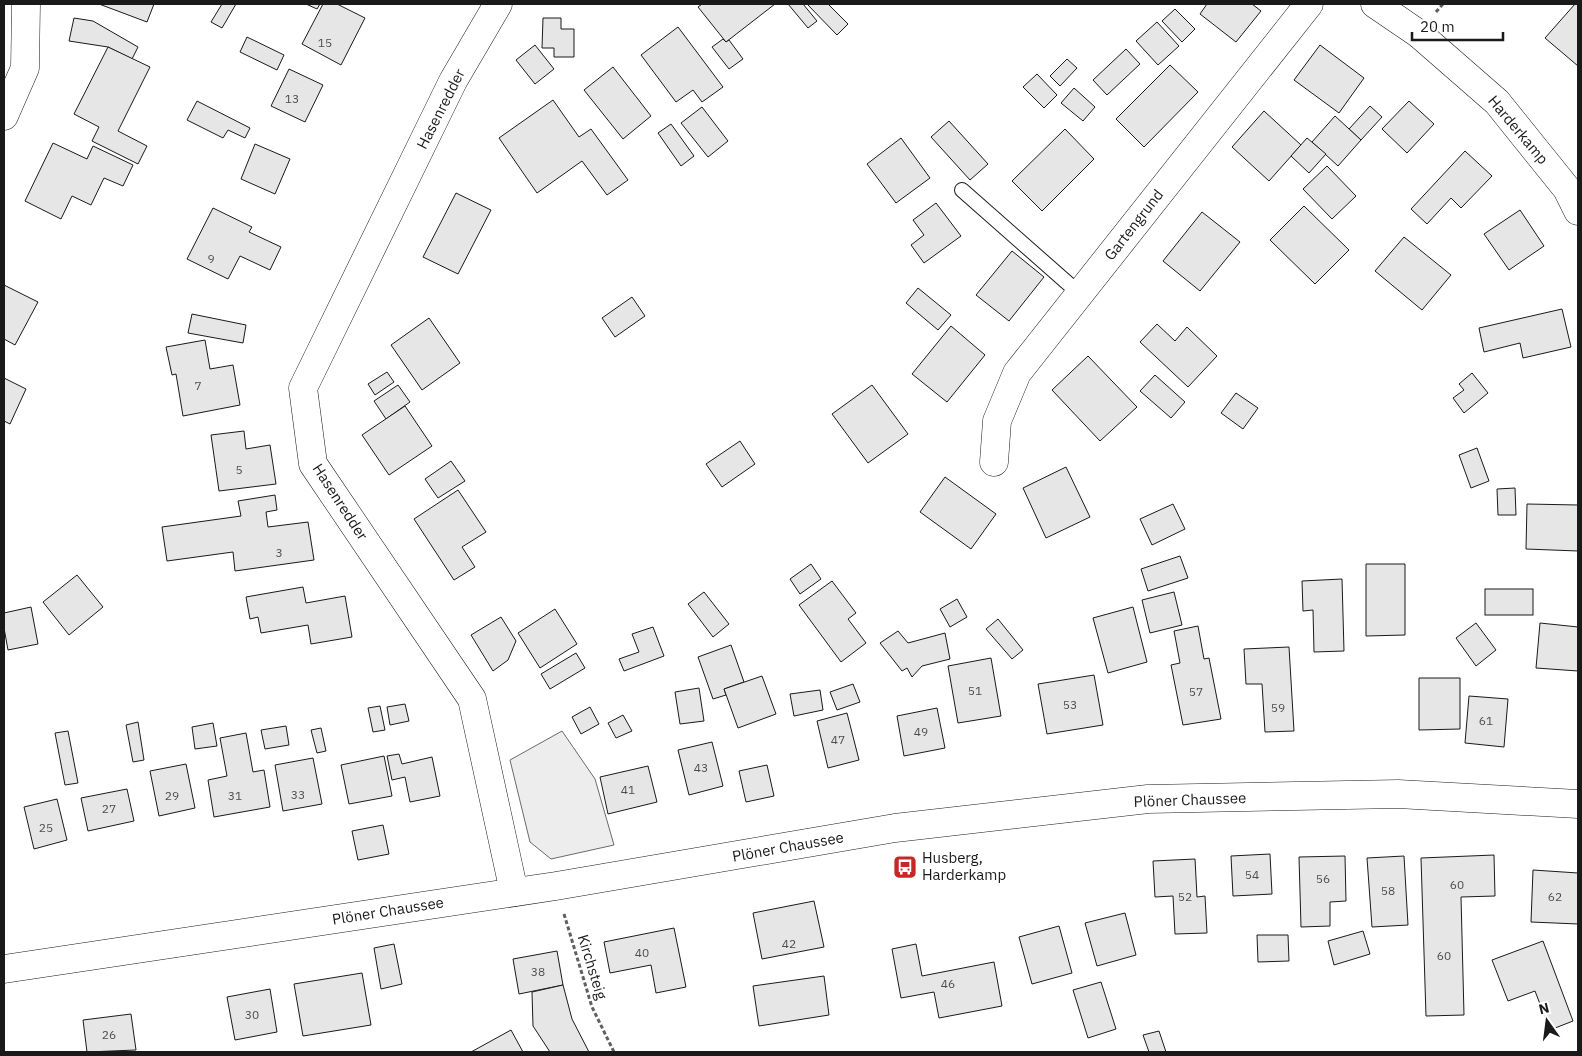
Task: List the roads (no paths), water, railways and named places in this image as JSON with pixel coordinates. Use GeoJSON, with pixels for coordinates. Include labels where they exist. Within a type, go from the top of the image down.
{"type":"FeatureCollection","features":[{"type":"Feature","properties":{"kind":"street"},"geometry":{"type":"LineString","coordinates":[[4,116],[25,68],[26,4]]}},
{"type":"Feature","properties":{"kind":"street","name":"Hasenredder"},"geometry":{"type":"LineString","coordinates":[[498,4],[453,81],[302,388],[312,464],[472,699],[514,892]]}},
{"type":"Feature","properties":{"kind":"street","name":"Gartengrund"},"geometry":{"type":"LineString","coordinates":[[994,462],[997,421],[1017,374],[1309,4]]}},
{"type":"Feature","properties":{"kind":"street","name":"Harderkamp"},"geometry":{"type":"LineString","coordinates":[[1375,4],[1419,34],[1497,102],[1567,188],[1578,211]]}},
{"type":"Feature","properties":{"kind":"street","name":"Plöner Chaussee"},"geometry":{"type":"LineString","coordinates":[[4,969],[556,886],[895,828],[1148,800],[1398,794],[1578,804]]}},
{"type":"Feature","properties":{"kind":"lane"},"geometry":{"type":"LineString","coordinates":[[962,190],[1080,294]]}},
{"type":"Feature","properties":{"kind":"place","name":"Husberg, Harderkamp"},"geometry":{"type":"Point","coordinates":[905,867]}}]}
